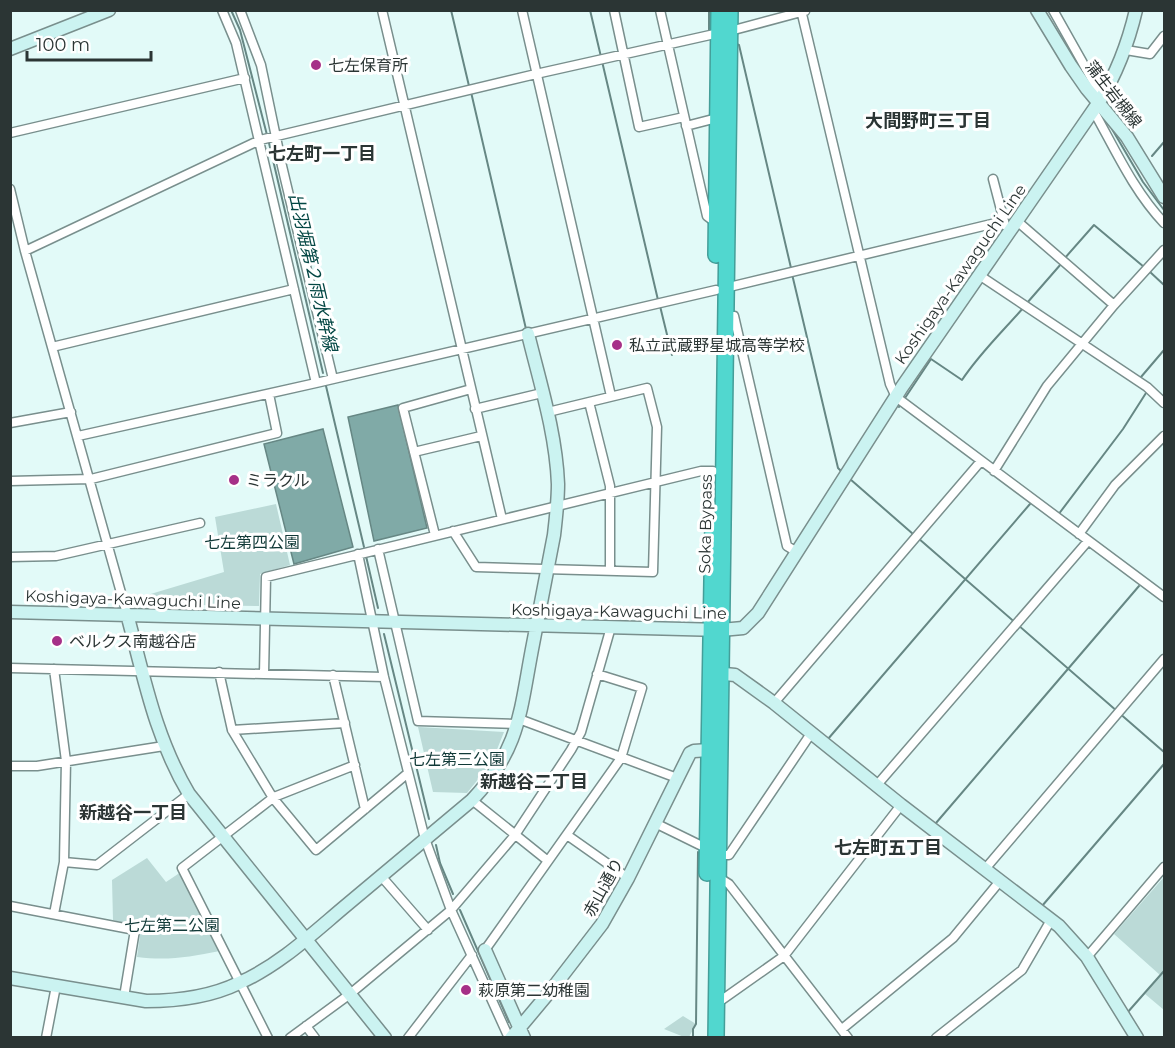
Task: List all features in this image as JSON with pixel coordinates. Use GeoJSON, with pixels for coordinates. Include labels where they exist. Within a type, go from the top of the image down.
{"type":"FeatureCollection","features":[{"type":"Feature","properties":{"kind":"highway","name":"Soka Bypass"},"geometry":{"type":"LineString","coordinates":[[706,1038],[713,852],[716,673],[713,471],[720,289],[724,32],[719,10]]}},
{"type":"Feature","properties":{"kind":"highway","name":"Soka Bypass"},"geometry":{"type":"LineString","coordinates":[[716,630],[726,317],[720,289],[716,219],[717,118],[724,32],[730,10]]}},
{"type":"Feature","properties":{"kind":"highway","name":"Soka Bypass"},"geometry":{"type":"LineString","coordinates":[[716,673],[709,750],[713,852],[718,877],[717,1038]]}},
{"type":"Feature","properties":{"kind":"street"},"geometry":{"type":"LineString","coordinates":[[10,49],[109,10]]}},
{"type":"Feature","properties":{"kind":"street"},"geometry":{"type":"LineString","coordinates":[[222,10],[236,43],[245,78],[316,383]]}},
{"type":"Feature","properties":{"kind":"street"},"geometry":{"type":"LineString","coordinates":[[240,10],[261,65],[333,380]]}},
{"type":"Feature","properties":{"kind":"street"},"geometry":{"type":"LineString","coordinates":[[382,10],[502,519]]}},
{"type":"Feature","properties":{"kind":"street"},"geometry":{"type":"LineString","coordinates":[[522,10],[611,396]]}},
{"type":"Feature","properties":{"kind":"street"},"geometry":{"type":"LineString","coordinates":[[614,10],[639,127],[717,118]]}},
{"type":"Feature","properties":{"kind":"street"},"geometry":{"type":"LineString","coordinates":[[660,10],[706,216],[716,219]]}},
{"type":"Feature","properties":{"kind":"street","name":"蒲生岩槻線"},"geometry":{"type":"LineString","coordinates":[[1037,10],[1071,66],[1126,136],[1164,197]]}},
{"type":"Feature","properties":{"kind":"street"},"geometry":{"type":"LineString","coordinates":[[1053,10],[1098,103],[1131,180],[1164,223]]}},
{"type":"Feature","properties":{"kind":"street","name":"Koshigaya-Kawaguchi Line"},"geometry":{"type":"LineString","coordinates":[[10,612],[716,630],[743,628],[752,622],[896,397],[1098,103],[1126,50],[1136,10]]}},
{"type":"Feature","properties":{"kind":"street"},"geometry":{"type":"LineString","coordinates":[[25,251],[260,140],[724,32],[802,11],[890,384],[896,397],[1164,597]]}},
{"type":"Feature","properties":{"kind":"street"},"geometry":{"type":"LineString","coordinates":[[1126,50],[1150,54],[1164,36]]}},
{"type":"Feature","properties":{"kind":"street"},"geometry":{"type":"LineString","coordinates":[[10,133],[245,78]]}},
{"type":"Feature","properties":{"kind":"street"},"geometry":{"type":"LineString","coordinates":[[993,179],[1007,234]]}},
{"type":"Feature","properties":{"kind":"street"},"geometry":{"type":"LineString","coordinates":[[698,180],[716,180]]}},
{"type":"Feature","properties":{"kind":"street"},"geometry":{"type":"LineString","coordinates":[[10,189],[14,222],[25,251],[78,436],[164,746],[175,771],[189,794],[385,1038]]}},
{"type":"Feature","properties":{"kind":"street"},"geometry":{"type":"LineString","coordinates":[[78,436],[333,380],[1004,221]]}},
{"type":"Feature","properties":{"kind":"street"},"geometry":{"type":"LineString","coordinates":[[1017,221],[1114,305]]}},
{"type":"Feature","properties":{"kind":"street"},"geometry":{"type":"LineString","coordinates":[[994,471],[1047,386],[1114,305],[1164,250]]}},
{"type":"Feature","properties":{"kind":"street"},"geometry":{"type":"LineString","coordinates":[[979,275],[1147,387],[1164,403]]}},
{"type":"Feature","properties":{"kind":"street"},"geometry":{"type":"LineString","coordinates":[[52,347],[294,289]]}},
{"type":"Feature","properties":{"kind":"street"},"geometry":{"type":"LineString","coordinates":[[726,317],[734,316],[787,546],[797,552]]}},
{"type":"Feature","properties":{"kind":"street"},"geometry":{"type":"LineString","coordinates":[[10,978],[124,997],[167,1001],[205,996],[240,983],[272,965],[306,939],[472,800],[495,773],[506,754],[519,722],[548,569],[557,506],[556,465],[548,411],[528,334]]}},
{"type":"Feature","properties":{"kind":"street"},"geometry":{"type":"LineString","coordinates":[[453,531],[476,567],[652,572],[657,427],[647,388],[548,411]]}},
{"type":"Feature","properties":{"kind":"street"},"geometry":{"type":"LineString","coordinates":[[435,535],[404,408],[471,390]]}},
{"type":"Feature","properties":{"kind":"street"},"geometry":{"type":"LineString","coordinates":[[475,410],[542,393]]}},
{"type":"Feature","properties":{"kind":"street"},"geometry":{"type":"LineString","coordinates":[[10,481],[90,479],[277,433],[269,394]]}},
{"type":"Feature","properties":{"kind":"street"},"geometry":{"type":"LineString","coordinates":[[590,402],[611,493],[609,570]]}},
{"type":"Feature","properties":{"kind":"street"},"geometry":{"type":"LineString","coordinates":[[10,423],[71,412]]}},
{"type":"Feature","properties":{"kind":"street"},"geometry":{"type":"LineString","coordinates":[[414,452],[482,436]]}},
{"type":"Feature","properties":{"kind":"street"},"geometry":{"type":"LineString","coordinates":[[1079,534],[1115,485],[1164,436]]}},
{"type":"Feature","properties":{"kind":"street"},"geometry":{"type":"LineString","coordinates":[[774,703],[981,461]]}},
{"type":"Feature","properties":{"kind":"street"},"geometry":{"type":"LineString","coordinates":[[264,674],[266,577],[701,471],[713,471]]}},
{"type":"Feature","properties":{"kind":"street"},"geometry":{"type":"LineString","coordinates":[[10,557],[56,556],[200,523]]}},
{"type":"Feature","properties":{"kind":"street"},"geometry":{"type":"LineString","coordinates":[[877,785],[1088,541]]}},
{"type":"Feature","properties":{"kind":"street"},"geometry":{"type":"LineString","coordinates":[[378,549],[418,721],[519,722],[677,778]]}},
{"type":"Feature","properties":{"kind":"street"},"geometry":{"type":"LineString","coordinates":[[358,554],[384,677],[425,839],[451,910],[510,1038]]}},
{"type":"Feature","properties":{"kind":"street"},"geometry":{"type":"LineString","coordinates":[[290,1038],[350,994],[451,910],[515,835],[581,732],[611,627]]}},
{"type":"Feature","properties":{"kind":"street"},"geometry":{"type":"LineString","coordinates":[[985,869],[1164,659]]}},
{"type":"Feature","properties":{"kind":"street"},"geometry":{"type":"LineString","coordinates":[[10,668],[384,677]]}},
{"type":"Feature","properties":{"kind":"street"},"geometry":{"type":"LineString","coordinates":[[54,669],[66,761],[64,862],[54,914]]}},
{"type":"Feature","properties":{"kind":"street"},"geometry":{"type":"LineString","coordinates":[[219,672],[232,730],[273,798],[316,850],[408,773]]}},
{"type":"Feature","properties":{"kind":"street"},"geometry":{"type":"LineString","coordinates":[[716,673],[735,675],[774,703],[901,805],[1051,920],[1087,957],[1136,1037]]}},
{"type":"Feature","properties":{"kind":"street"},"geometry":{"type":"LineString","coordinates":[[522,1033],[485,950],[621,758],[642,688],[597,674]]}},
{"type":"Feature","properties":{"kind":"street"},"geometry":{"type":"LineString","coordinates":[[333,675],[365,809]]}},
{"type":"Feature","properties":{"kind":"street"},"geometry":{"type":"LineString","coordinates":[[232,730],[345,723]]}},
{"type":"Feature","properties":{"kind":"street"},"geometry":{"type":"LineString","coordinates":[[655,823],[713,852],[729,855],[812,732]]}},
{"type":"Feature","properties":{"kind":"street"},"geometry":{"type":"LineString","coordinates":[[10,766],[37,766],[164,746]]}},
{"type":"Feature","properties":{"kind":"street","name":"赤山通り"},"geometry":{"type":"LineString","coordinates":[[510,1038],[522,1033],[602,924],[628,878],[690,753],[709,750]]}},
{"type":"Feature","properties":{"kind":"street"},"geometry":{"type":"LineString","coordinates":[[268,1038],[182,868],[273,798],[355,765]]}},
{"type":"Feature","properties":{"kind":"street"},"geometry":{"type":"LineString","coordinates":[[64,862],[97,865],[189,794]]}},
{"type":"Feature","properties":{"kind":"street"},"geometry":{"type":"LineString","coordinates":[[472,800],[548,861]]}},
{"type":"Feature","properties":{"kind":"street"},"geometry":{"type":"LineString","coordinates":[[716,1004],[784,956],[901,805]]}},
{"type":"Feature","properties":{"kind":"street"},"geometry":{"type":"LineString","coordinates":[[567,835],[628,878]]}},
{"type":"Feature","properties":{"kind":"street"},"geometry":{"type":"LineString","coordinates":[[1087,957],[1164,867]]}},
{"type":"Feature","properties":{"kind":"street"},"geometry":{"type":"LineString","coordinates":[[381,876],[428,930]]}},
{"type":"Feature","properties":{"kind":"street"},"geometry":{"type":"LineString","coordinates":[[718,877],[729,884],[848,1038]]}},
{"type":"Feature","properties":{"kind":"street"},"geometry":{"type":"LineString","coordinates":[[842,1029],[953,939],[1000,880]]}},
{"type":"Feature","properties":{"kind":"street"},"geometry":{"type":"LineString","coordinates":[[10,906],[135,930],[124,997]]}},
{"type":"Feature","properties":{"kind":"street"},"geometry":{"type":"LineString","coordinates":[[936,1038],[1022,970],[1051,920]]}},
{"type":"Feature","properties":{"kind":"street"},"geometry":{"type":"LineString","coordinates":[[408,1038],[472,955]]}},
{"type":"Feature","properties":{"kind":"street"},"geometry":{"type":"LineString","coordinates":[[46,1038],[56,986]]}},
{"type":"Feature","properties":{"kind":"street"},"geometry":{"type":"LineString","coordinates":[[306,1026],[315,1038]]}},
{"type":"Feature","properties":{"kind":"green space","name":"七左第四公園"},"geometry":{"type":"Polygon","coordinates":[[[276,504],[290,565],[260,574],[259,606],[136,604],[134,599],[224,572],[215,517],[276,504]]]}},
{"type":"Feature","properties":{"kind":"green space","name":"七左第三公園"},"geometry":{"type":"Polygon","coordinates":[[[418,727],[504,732],[492,762],[467,793],[433,792],[418,727]]]}},
{"type":"Feature","properties":{"kind":"green space","name":"七左第二公園"},"geometry":{"type":"Polygon","coordinates":[[[147,858],[166,882],[181,872],[220,951],[178,958],[137,957],[141,928],[113,920],[112,880],[147,858]]]}},
{"type":"Feature","properties":{"kind":"green space"},"geometry":{"type":"Polygon","coordinates":[[[1164,877],[1164,1010],[1145,994],[1160,975],[1114,934],[1164,877]]]}},
{"type":"Feature","properties":{"kind":"green space"},"geometry":{"type":"Polygon","coordinates":[[[683,1016],[696,1024],[689,1037],[664,1029],[683,1016]]]}},
{"type":"Feature","properties":{"kind":"shaded area"},"geometry":{"type":"Polygon","coordinates":[[[398,405],[427,528],[374,541],[348,417],[398,405]]]}},
{"type":"Feature","properties":{"kind":"shaded area"},"geometry":{"type":"Polygon","coordinates":[[[323,429],[353,547],[294,564],[264,444],[323,429]]]}},
{"type":"Feature","properties":{"kind":"waterway","name":"出羽堀第２雨水幹線"},"geometry":{"type":"LineString","coordinates":[[231,10],[240,30],[267,135]]}},
{"type":"Feature","properties":{"kind":"waterway"},"geometry":{"type":"LineString","coordinates":[[451,10],[469,86]]}},
{"type":"Feature","properties":{"kind":"waterway"},"geometry":{"type":"LineString","coordinates":[[590,10],[658,300]]}},
{"type":"Feature","properties":{"kind":"waterway"},"geometry":{"type":"LineString","coordinates":[[709,10],[709,30],[713,32]]}},
{"type":"Feature","properties":{"kind":"waterway"},"geometry":{"type":"LineString","coordinates":[[734,43],[739,45],[791,268]]}},
{"type":"Feature","properties":{"kind":"waterway"},"geometry":{"type":"LineString","coordinates":[[471,92],[526,329]]}},
{"type":"Feature","properties":{"kind":"waterway"},"geometry":{"type":"LineString","coordinates":[[1112,129],[1143,182],[1164,210]]}},
{"type":"Feature","properties":{"kind":"waterway"},"geometry":{"type":"LineString","coordinates":[[1152,156],[1164,142]]}},
{"type":"Feature","properties":{"kind":"waterway","name":"出羽堀第２雨水幹線"},"geometry":{"type":"LineString","coordinates":[[269,143],[323,373]]}},
{"type":"Feature","properties":{"kind":"waterway"},"geometry":{"type":"LineString","coordinates":[[1064,259],[1094,225],[1144,267]]}},
{"type":"Feature","properties":{"kind":"waterway"},"geometry":{"type":"LineString","coordinates":[[1027,303],[1061,264]]}},
{"type":"Feature","properties":{"kind":"waterway"},"geometry":{"type":"LineString","coordinates":[[1149,271],[1164,285]]}},
{"type":"Feature","properties":{"kind":"waterway"},"geometry":{"type":"LineString","coordinates":[[792,274],[838,468],[843,473]]}},
{"type":"Feature","properties":{"kind":"waterway"},"geometry":{"type":"LineString","coordinates":[[660,306],[672,355]]}},
{"type":"Feature","properties":{"kind":"waterway"},"geometry":{"type":"LineString","coordinates":[[899,407],[931,359],[962,380],[1024,307]]}},
{"type":"Feature","properties":{"kind":"waterway"},"geometry":{"type":"LineString","coordinates":[[1141,377],[1164,350]]}},
{"type":"Feature","properties":{"kind":"waterway","name":"出羽堀第２雨水幹線"},"geometry":{"type":"LineString","coordinates":[[326,386],[364,547]]}},
{"type":"Feature","properties":{"kind":"waterway"},"geometry":{"type":"LineString","coordinates":[[1058,515],[1123,429],[1146,393]]}},
{"type":"Feature","properties":{"kind":"waterway"},"geometry":{"type":"LineString","coordinates":[[850,479],[913,534]]}},
{"type":"Feature","properties":{"kind":"waterway"},"geometry":{"type":"LineString","coordinates":[[828,739],[1030,504]]}},
{"type":"Feature","properties":{"kind":"waterway"},"geometry":{"type":"LineString","coordinates":[[918,538],[1164,752]]}},
{"type":"Feature","properties":{"kind":"waterway","name":"出羽堀第２雨水幹線"},"geometry":{"type":"LineString","coordinates":[[366,556],[378,608]]}},
{"type":"Feature","properties":{"kind":"waterway"},"geometry":{"type":"LineString","coordinates":[[936,823],[1139,586]]}},
{"type":"Feature","properties":{"kind":"waterway","name":"出羽堀第２雨水幹線"},"geometry":{"type":"LineString","coordinates":[[384,634],[429,819]]}},
{"type":"Feature","properties":{"kind":"waterway"},"geometry":{"type":"LineString","coordinates":[[1042,906],[1164,764]]}},
{"type":"Feature","properties":{"kind":"waterway","name":"出羽堀第２雨水幹線"},"geometry":{"type":"LineString","coordinates":[[436,845],[440,863],[453,894]]}},
{"type":"Feature","properties":{"kind":"waterway"},"geometry":{"type":"LineString","coordinates":[[693,1038],[693,1029],[696,1024],[698,852]]}},
{"type":"Feature","properties":{"kind":"waterway","name":"出羽堀第２雨水幹線"},"geometry":{"type":"LineString","coordinates":[[460,910],[509,1022]]}},
{"type":"Feature","properties":{"kind":"waterway"},"geometry":{"type":"LineString","coordinates":[[1127,1013],[1164,971]]}},
{"type":"Feature","properties":{"kind":"place","name":"七左保育所"},"geometry":{"type":"Point","coordinates":[316,65]}},
{"type":"Feature","properties":{"kind":"place","name":"私立武蔵野星城高等学校"},"geometry":{"type":"Point","coordinates":[617,345]}},
{"type":"Feature","properties":{"kind":"place","name":"ミラクル"},"geometry":{"type":"Point","coordinates":[234,480]}},
{"type":"Feature","properties":{"kind":"place","name":"ベルクス南越谷店"},"geometry":{"type":"Point","coordinates":[57,641]}},
{"type":"Feature","properties":{"kind":"place","name":"萩原第二幼稚園"},"geometry":{"type":"Point","coordinates":[466,990]}},
{"type":"Feature","properties":{"kind":"district","name":"大間野町三丁目"},"geometry":{"type":"Point","coordinates":[928,121]}},
{"type":"Feature","properties":{"kind":"district","name":"七左町一丁目"},"geometry":{"type":"Point","coordinates":[322,154]}},
{"type":"Feature","properties":{"kind":"district","name":"新越谷二丁目"},"geometry":{"type":"Point","coordinates":[534,782]}},
{"type":"Feature","properties":{"kind":"district","name":"新越谷一丁目"},"geometry":{"type":"Point","coordinates":[133,813]}},
{"type":"Feature","properties":{"kind":"district","name":"七左町五丁目"},"geometry":{"type":"Point","coordinates":[888,848]}}]}
